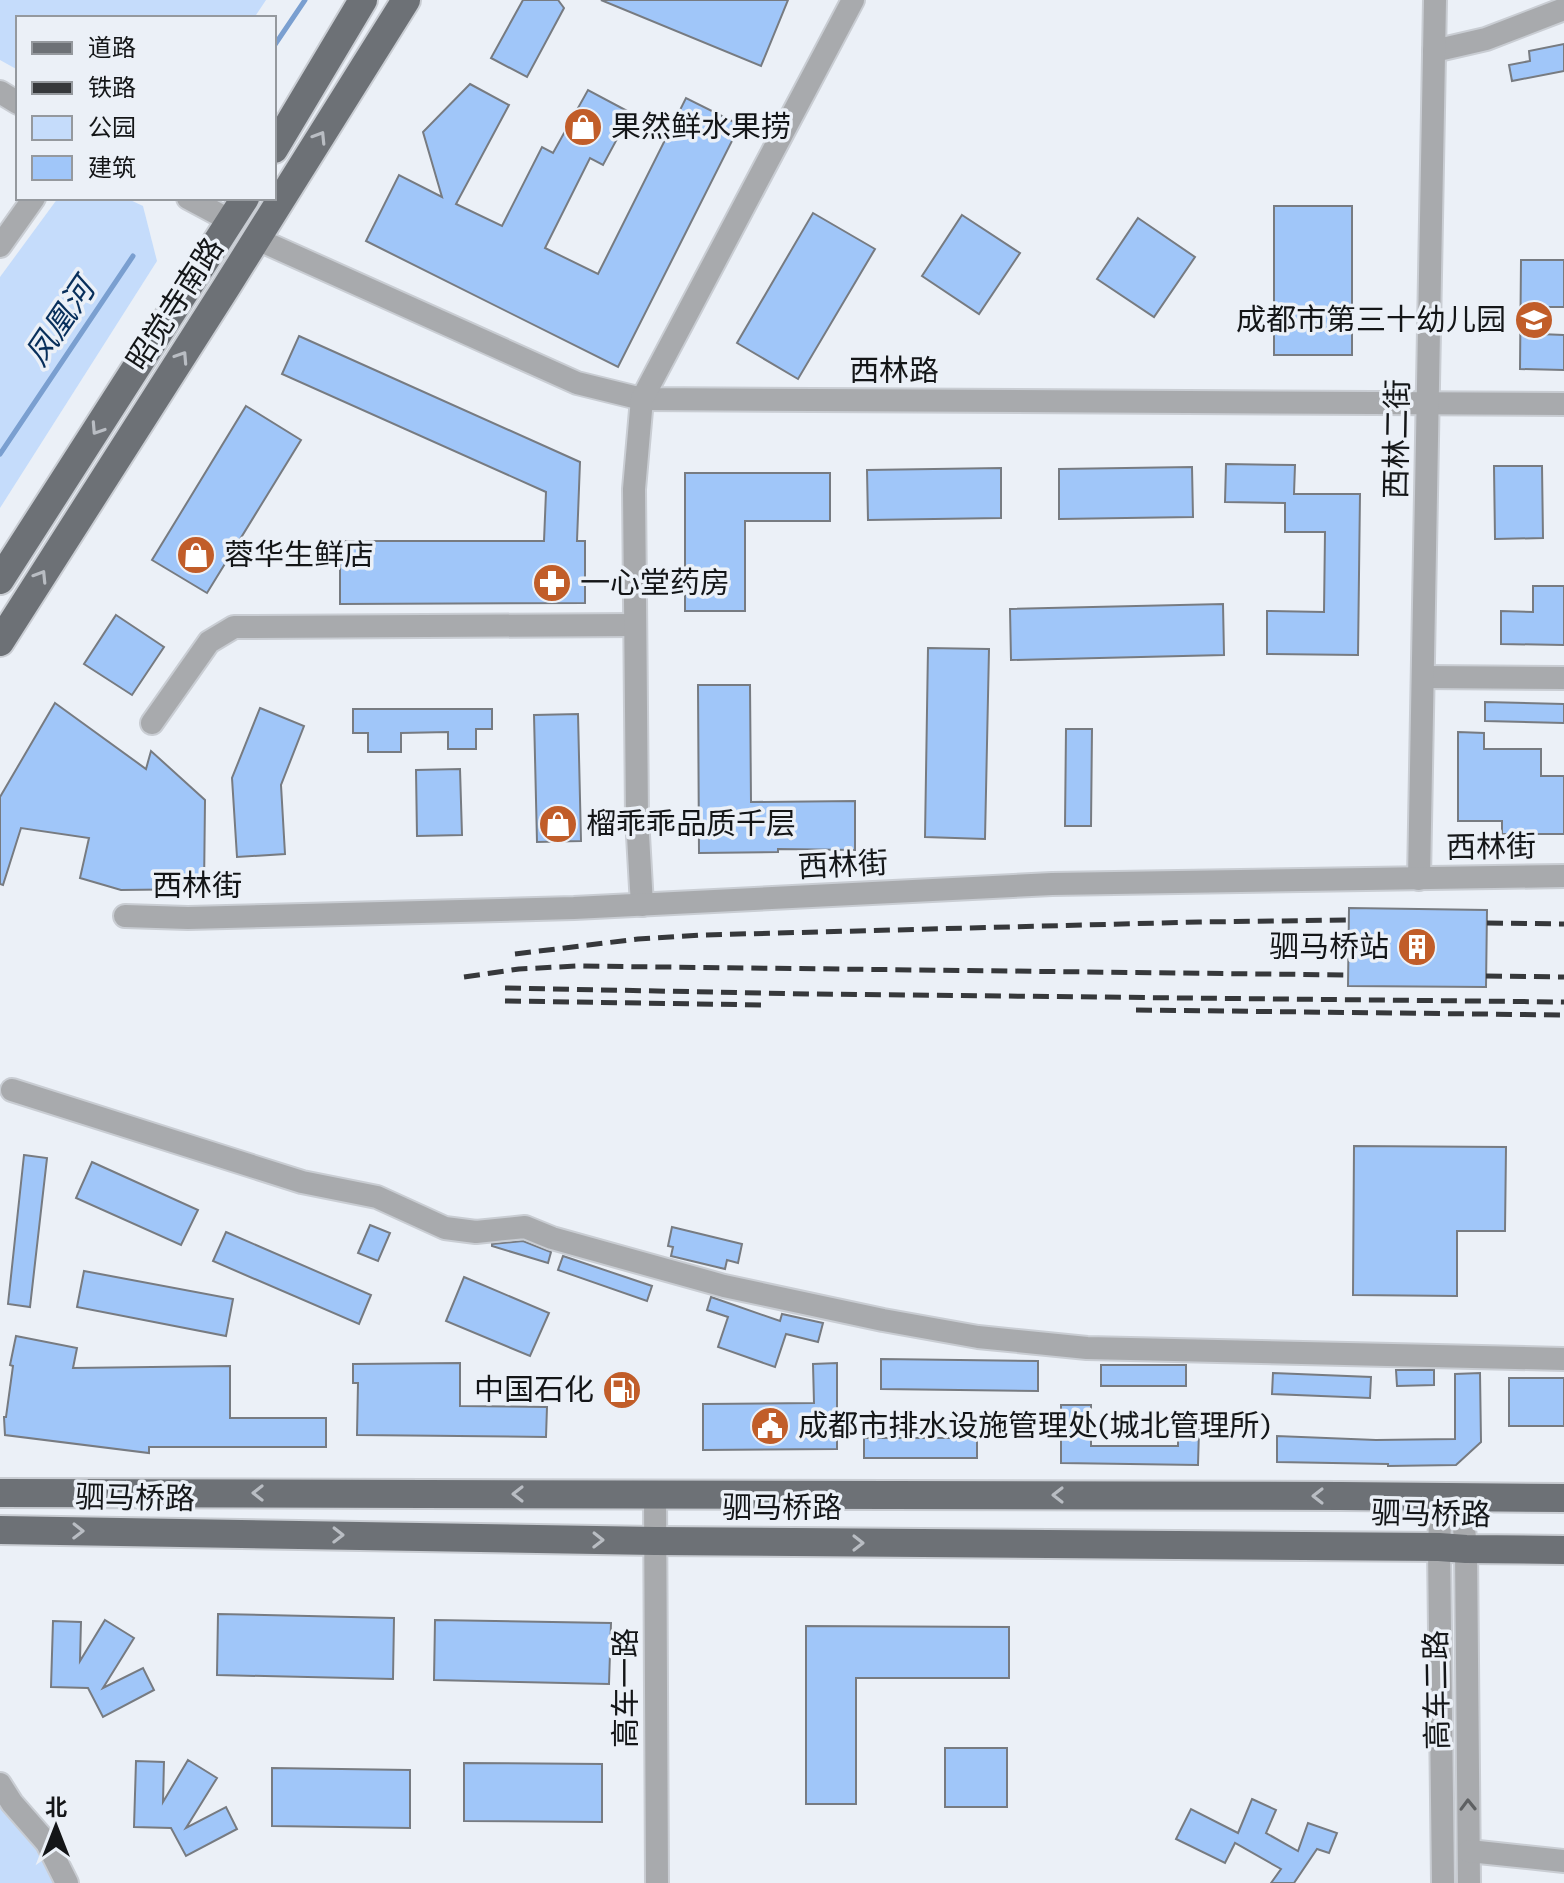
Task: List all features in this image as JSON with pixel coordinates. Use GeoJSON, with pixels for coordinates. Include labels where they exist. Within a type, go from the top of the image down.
{"type":"FeatureCollection","features":[{"type":"Feature","properties":{"kind":"main road"},"geometry":{"type":"LineString","coordinates":[[276,146],[363,0]]}},
{"type":"Feature","properties":{"kind":"main road","name":"昭觉寺南路"},"geometry":{"type":"LineString","coordinates":[[0,642],[406,0]]}},
{"type":"Feature","properties":{"kind":"main road","name":"昭觉寺南路"},"geometry":{"type":"LineString","coordinates":[[0,580],[238,210]]}},
{"type":"Feature","properties":{"kind":"main road","name":"驷马桥路"},"geometry":{"type":"LineString","coordinates":[[0,1493],[1564,1498]]}},
{"type":"Feature","properties":{"kind":"main road","name":"驷马桥路"},"geometry":{"type":"LineString","coordinates":[[0,1530],[655,1541],[1564,1550]]}},
{"type":"Feature","properties":{"kind":"street"},"geometry":{"type":"LineString","coordinates":[[642,905],[637,818],[634,489],[642,399],[853,0]]}},
{"type":"Feature","properties":{"kind":"street","name":"西林二街"},"geometry":{"type":"LineString","coordinates":[[1419,879],[1435,0]]}},
{"type":"Feature","properties":{"kind":"street"},"geometry":{"type":"LineString","coordinates":[[1434,51],[1486,39],[1564,9]]}},
{"type":"Feature","properties":{"kind":"street"},"geometry":{"type":"LineString","coordinates":[[0,246],[33,200]]}},
{"type":"Feature","properties":{"kind":"street"},"geometry":{"type":"LineString","coordinates":[[196,200],[238,210]]}},
{"type":"Feature","properties":{"kind":"street","name":"西林路"},"geometry":{"type":"LineString","coordinates":[[257,239],[577,383],[642,399],[1564,404]]}},
{"type":"Feature","properties":{"kind":"street"},"geometry":{"type":"LineString","coordinates":[[152,723],[209,642],[234,627],[635,625]]}},
{"type":"Feature","properties":{"kind":"street"},"geometry":{"type":"LineString","coordinates":[[1423,677],[1564,678]]}},
{"type":"Feature","properties":{"kind":"street","name":"西林街"},"geometry":{"type":"LineString","coordinates":[[125,916],[188,918],[642,905],[1052,884],[1564,876]]}},
{"type":"Feature","properties":{"kind":"street"},"geometry":{"type":"LineString","coordinates":[[12,1090],[302,1182],[377,1197],[445,1228],[476,1232],[525,1227],[552,1238],[724,1286],[978,1337],[1087,1348],[1564,1359]]}},
{"type":"Feature","properties":{"kind":"street","name":"高车一路"},"geometry":{"type":"LineString","coordinates":[[655,1494],[657,1883]]}},
{"type":"Feature","properties":{"kind":"street","name":"高车二路"},"geometry":{"type":"LineString","coordinates":[[1451,1497],[1469,1883]]}},
{"type":"Feature","properties":{"kind":"street","name":"高车二路"},"geometry":{"type":"LineString","coordinates":[[1443,1883],[1453,1548]]}},
{"type":"Feature","properties":{"kind":"street"},"geometry":{"type":"LineString","coordinates":[[0,1784],[12,1803],[47,1843],[67,1883]]}},
{"type":"Feature","properties":{"kind":"street"},"geometry":{"type":"LineString","coordinates":[[1469,1851],[1564,1861]]}},
{"type":"Feature","properties":{"kind":"green space"},"geometry":{"type":"Polygon","coordinates":[[[0,0],[266,0],[255,16],[16,16],[16,69],[0,60],[0,0]]]}},
{"type":"Feature","properties":{"kind":"green space"},"geometry":{"type":"Polygon","coordinates":[[[57,200],[130,200],[143,206],[157,261],[0,508],[0,277],[57,200]]]}},
{"type":"Feature","properties":{"kind":"green space"},"geometry":{"type":"Polygon","coordinates":[[[0,1804],[32,1841],[55,1883],[0,1883],[0,1804]]]}},
{"type":"Feature","properties":{"kind":"building"},"geometry":{"type":"Polygon","coordinates":[[[523,0],[558,0],[564,8],[527,77],[491,58],[523,0]]]}},
{"type":"Feature","properties":{"kind":"building"},"geometry":{"type":"Polygon","coordinates":[[[601,0],[788,0],[761,66],[601,0]]]}},
{"type":"Feature","properties":{"kind":"building"},"geometry":{"type":"Polygon","coordinates":[[[1564,44],[1564,71],[1512,81],[1509,65],[1530,61],[1529,51],[1564,44]]]}},
{"type":"Feature","properties":{"kind":"building"},"geometry":{"type":"Polygon","coordinates":[[[470,84],[509,105],[456,204],[502,226],[542,147],[553,153],[588,90],[631,113],[603,165],[590,158],[545,248],[598,274],[686,98],[740,125],[618,367],[366,241],[399,175],[442,197],[423,132],[470,84]]]}},
{"type":"Feature","properties":{"kind":"building"},"geometry":{"type":"Polygon","coordinates":[[[1274,206],[1352,206],[1352,355],[1274,355],[1274,206]]]}},
{"type":"Feature","properties":{"kind":"building"},"geometry":{"type":"Polygon","coordinates":[[[813,213],[875,249],[798,379],[737,343],[813,213]]]}},
{"type":"Feature","properties":{"kind":"building"},"geometry":{"type":"Polygon","coordinates":[[[962,215],[1020,253],[979,314],[922,276],[962,215]]]}},
{"type":"Feature","properties":{"kind":"building"},"geometry":{"type":"Polygon","coordinates":[[[1138,218],[1195,257],[1154,317],[1097,279],[1138,218]]]}},
{"type":"Feature","properties":{"kind":"building"},"geometry":{"type":"Polygon","coordinates":[[[1521,260],[1564,260],[1564,307],[1540,307],[1540,334],[1564,335],[1564,370],[1520,369],[1521,260]]]}},
{"type":"Feature","properties":{"kind":"building"},"geometry":{"type":"Polygon","coordinates":[[[299,336],[580,462],[577,541],[585,541],[585,603],[340,604],[340,541],[544,541],[546,492],[282,374],[299,336]]]}},
{"type":"Feature","properties":{"kind":"building"},"geometry":{"type":"Polygon","coordinates":[[[246,406],[301,440],[207,593],[152,560],[246,406]]]}},
{"type":"Feature","properties":{"kind":"building"},"geometry":{"type":"Polygon","coordinates":[[[1226,464],[1295,465],[1294,494],[1360,494],[1358,655],[1267,654],[1267,611],[1324,612],[1325,532],[1285,532],[1285,503],[1225,502],[1226,464]]]}},
{"type":"Feature","properties":{"kind":"building"},"geometry":{"type":"Polygon","coordinates":[[[1494,466],[1542,466],[1543,538],[1495,539],[1494,466]]]}},
{"type":"Feature","properties":{"kind":"building"},"geometry":{"type":"Polygon","coordinates":[[[1192,467],[1193,517],[1059,519],[1059,469],[1192,467]]]}},
{"type":"Feature","properties":{"kind":"building"},"geometry":{"type":"Polygon","coordinates":[[[1001,468],[1001,518],[868,520],[867,470],[1001,468]]]}},
{"type":"Feature","properties":{"kind":"building"},"geometry":{"type":"Polygon","coordinates":[[[685,473],[830,473],[830,521],[745,521],[745,611],[685,611],[685,473]]]}},
{"type":"Feature","properties":{"kind":"building"},"geometry":{"type":"Polygon","coordinates":[[[1533,586],[1564,586],[1564,645],[1501,644],[1501,611],[1533,612],[1533,586]]]}},
{"type":"Feature","properties":{"kind":"building"},"geometry":{"type":"Polygon","coordinates":[[[1223,604],[1224,655],[1011,660],[1010,609],[1223,604]]]}},
{"type":"Feature","properties":{"kind":"building"},"geometry":{"type":"Polygon","coordinates":[[[116,615],[164,647],[132,695],[84,664],[116,615]]]}},
{"type":"Feature","properties":{"kind":"building"},"geometry":{"type":"Polygon","coordinates":[[[928,648],[989,649],[985,839],[925,837],[928,648]]]}},
{"type":"Feature","properties":{"kind":"building"},"geometry":{"type":"Polygon","coordinates":[[[698,685],[750,685],[751,802],[855,801],[855,850],[778,849],[778,852],[699,853],[698,685]]]}},
{"type":"Feature","properties":{"kind":"building"},"geometry":{"type":"Polygon","coordinates":[[[1485,702],[1564,704],[1564,723],[1485,721],[1485,702]]]}},
{"type":"Feature","properties":{"kind":"building"},"geometry":{"type":"Polygon","coordinates":[[[55,703],[146,769],[151,751],[205,800],[204,889],[121,890],[80,878],[89,838],[21,828],[3,885],[0,884],[0,797],[55,703]]]}},
{"type":"Feature","properties":{"kind":"building"},"geometry":{"type":"Polygon","coordinates":[[[260,708],[304,726],[281,785],[285,854],[237,857],[232,778],[260,708]]]}},
{"type":"Feature","properties":{"kind":"building"},"geometry":{"type":"Polygon","coordinates":[[[353,709],[492,709],[492,729],[476,729],[476,749],[448,749],[448,732],[401,733],[401,752],[368,752],[368,733],[353,733],[353,709]]]}},
{"type":"Feature","properties":{"kind":"building"},"geometry":{"type":"Polygon","coordinates":[[[578,714],[581,841],[537,842],[534,715],[578,714]]]}},
{"type":"Feature","properties":{"kind":"building"},"geometry":{"type":"Polygon","coordinates":[[[1066,729],[1092,729],[1091,826],[1065,826],[1066,729]]]}},
{"type":"Feature","properties":{"kind":"building"},"geometry":{"type":"Polygon","coordinates":[[[1458,732],[1484,733],[1484,749],[1541,749],[1541,776],[1564,776],[1564,834],[1502,834],[1502,821],[1458,821],[1458,732]]]}},
{"type":"Feature","properties":{"kind":"building"},"geometry":{"type":"Polygon","coordinates":[[[460,769],[462,835],[417,836],[416,770],[460,769]]]}},
{"type":"Feature","properties":{"kind":"building","name":"驷马桥站"},"geometry":{"type":"Polygon","coordinates":[[[1349,908],[1487,910],[1486,987],[1348,986],[1349,908]]]}},
{"type":"Feature","properties":{"kind":"building"},"geometry":{"type":"Polygon","coordinates":[[[1354,1146],[1506,1147],[1505,1231],[1457,1231],[1457,1296],[1353,1295],[1354,1146]]]}},
{"type":"Feature","properties":{"kind":"building"},"geometry":{"type":"Polygon","coordinates":[[[24,1155],[47,1158],[30,1307],[8,1304],[24,1155]]]}},
{"type":"Feature","properties":{"kind":"building"},"geometry":{"type":"Polygon","coordinates":[[[92,1162],[198,1210],[181,1245],[76,1198],[92,1162]]]}},
{"type":"Feature","properties":{"kind":"building"},"geometry":{"type":"Polygon","coordinates":[[[370,1225],[390,1233],[378,1261],[358,1253],[370,1225]]]}},
{"type":"Feature","properties":{"kind":"building"},"geometry":{"type":"Polygon","coordinates":[[[672,1227],[742,1244],[738,1263],[727,1260],[725,1269],[671,1256],[673,1247],[668,1246],[672,1227]]]}},
{"type":"Feature","properties":{"kind":"building"},"geometry":{"type":"Polygon","coordinates":[[[226,1232],[371,1295],[359,1324],[213,1261],[226,1232]]]}},
{"type":"Feature","properties":{"kind":"building"},"geometry":{"type":"Polygon","coordinates":[[[523,1241],[551,1252],[548,1263],[492,1246],[523,1241]]]}},
{"type":"Feature","properties":{"kind":"building"},"geometry":{"type":"Polygon","coordinates":[[[563,1256],[652,1286],[647,1301],[558,1270],[563,1256]]]}},
{"type":"Feature","properties":{"kind":"building"},"geometry":{"type":"Polygon","coordinates":[[[84,1271],[233,1299],[226,1336],[77,1307],[84,1271]]]}},
{"type":"Feature","properties":{"kind":"building"},"geometry":{"type":"Polygon","coordinates":[[[464,1277],[549,1313],[530,1356],[446,1321],[464,1277]]]}},
{"type":"Feature","properties":{"kind":"building"},"geometry":{"type":"Polygon","coordinates":[[[711,1297],[780,1321],[782,1314],[823,1323],[818,1342],[786,1334],[775,1367],[718,1347],[728,1317],[707,1310],[711,1297]]]}},
{"type":"Feature","properties":{"kind":"building"},"geometry":{"type":"Polygon","coordinates":[[[16,1336],[77,1348],[73,1368],[230,1366],[230,1418],[326,1418],[326,1447],[149,1447],[149,1453],[5,1435],[4,1417],[16,1336]]]}},
{"type":"Feature","properties":{"kind":"building"},"geometry":{"type":"Polygon","coordinates":[[[881,1359],[1038,1361],[1038,1391],[881,1389],[881,1359]]]}},
{"type":"Feature","properties":{"kind":"building"},"geometry":{"type":"Polygon","coordinates":[[[460,1363],[460,1406],[547,1407],[546,1437],[357,1435],[358,1383],[353,1383],[353,1364],[460,1363]]]}},
{"type":"Feature","properties":{"kind":"building","name":"成都市排水设施管理处(城北管理所)"},"geometry":{"type":"Polygon","coordinates":[[[837,1363],[837,1449],[703,1450],[703,1404],[814,1403],[813,1364],[837,1363]]]}},
{"type":"Feature","properties":{"kind":"building"},"geometry":{"type":"Polygon","coordinates":[[[1101,1365],[1186,1365],[1186,1386],[1101,1386],[1101,1365]]]}},
{"type":"Feature","properties":{"kind":"building"},"geometry":{"type":"Polygon","coordinates":[[[1396,1370],[1434,1370],[1434,1385],[1397,1386],[1396,1370]]]}},
{"type":"Feature","properties":{"kind":"building"},"geometry":{"type":"Polygon","coordinates":[[[1273,1373],[1371,1377],[1370,1398],[1272,1394],[1273,1373]]]}},
{"type":"Feature","properties":{"kind":"building"},"geometry":{"type":"Polygon","coordinates":[[[1480,1373],[1481,1442],[1456,1465],[1277,1462],[1277,1436],[1455,1439],[1455,1374],[1480,1373]]]}},
{"type":"Feature","properties":{"kind":"building"},"geometry":{"type":"Polygon","coordinates":[[[1509,1378],[1564,1378],[1564,1426],[1509,1426],[1509,1378]]]}},
{"type":"Feature","properties":{"kind":"building"},"geometry":{"type":"Polygon","coordinates":[[[1061,1405],[1091,1405],[1091,1446],[1178,1446],[1178,1430],[1199,1430],[1198,1465],[1061,1463],[1061,1405]]]}},
{"type":"Feature","properties":{"kind":"building"},"geometry":{"type":"Polygon","coordinates":[[[864,1438],[977,1438],[977,1458],[864,1458],[864,1438]]]}},
{"type":"Feature","properties":{"kind":"building"},"geometry":{"type":"Polygon","coordinates":[[[218,1614],[394,1618],[393,1679],[217,1675],[218,1614]]]}},
{"type":"Feature","properties":{"kind":"building"},"geometry":{"type":"Polygon","coordinates":[[[105,1620],[134,1638],[103,1688],[143,1668],[154,1690],[103,1717],[88,1688],[51,1687],[53,1621],[81,1622],[80,1661],[105,1620]]]}},
{"type":"Feature","properties":{"kind":"building"},"geometry":{"type":"Polygon","coordinates":[[[435,1620],[611,1623],[609,1684],[434,1680],[435,1620]]]}},
{"type":"Feature","properties":{"kind":"building"},"geometry":{"type":"Polygon","coordinates":[[[806,1626],[1009,1627],[1009,1678],[856,1678],[856,1804],[806,1804],[806,1626]]]}},
{"type":"Feature","properties":{"kind":"building"},"geometry":{"type":"Polygon","coordinates":[[[945,1748],[1007,1748],[1007,1807],[945,1807],[945,1748]]]}},
{"type":"Feature","properties":{"kind":"building"},"geometry":{"type":"Polygon","coordinates":[[[188,1760],[217,1778],[186,1828],[226,1807],[237,1829],[186,1856],[171,1828],[134,1827],[136,1761],[164,1762],[163,1802],[188,1760]]]}},
{"type":"Feature","properties":{"kind":"building"},"geometry":{"type":"Polygon","coordinates":[[[464,1763],[602,1764],[602,1822],[464,1821],[464,1763]]]}},
{"type":"Feature","properties":{"kind":"building"},"geometry":{"type":"Polygon","coordinates":[[[272,1768],[410,1770],[410,1828],[272,1826],[272,1768]]]}},
{"type":"Feature","properties":{"kind":"building"},"geometry":{"type":"Polygon","coordinates":[[[1252,1799],[1276,1810],[1266,1833],[1298,1851],[1308,1823],[1337,1833],[1329,1853],[1317,1849],[1294,1883],[1271,1883],[1281,1869],[1235,1843],[1225,1863],[1176,1839],[1191,1809],[1238,1833],[1252,1799]]]}},
{"type":"Feature","properties":{"kind":"waterway","name":"凤凰河"},"geometry":{"type":"LineString","coordinates":[[276,43],[305,0]]}},
{"type":"Feature","properties":{"kind":"waterway","name":"凤凰河"},"geometry":{"type":"LineString","coordinates":[[0,454],[133,256]]}},
{"type":"Feature","properties":{"kind":"railway"},"geometry":{"type":"LineString","coordinates":[[515,954],[638,939],[702,935],[1349,920]]}},
{"type":"Feature","properties":{"kind":"railway"},"geometry":{"type":"LineString","coordinates":[[1487,923],[1564,924]]}},
{"type":"Feature","properties":{"kind":"railway"},"geometry":{"type":"LineString","coordinates":[[464,977],[519,969],[577,966],[1349,975]]}},
{"type":"Feature","properties":{"kind":"railway"},"geometry":{"type":"LineString","coordinates":[[1486,976],[1564,977]]}},
{"type":"Feature","properties":{"kind":"railway"},"geometry":{"type":"LineString","coordinates":[[505,988],[1564,1002]]}},
{"type":"Feature","properties":{"kind":"railway"},"geometry":{"type":"LineString","coordinates":[[505,1001],[768,1005]]}},
{"type":"Feature","properties":{"kind":"railway"},"geometry":{"type":"LineString","coordinates":[[1136,1010],[1564,1015]]}},
{"type":"Feature","properties":{"kind":"place","name":"果然鲜水果捞"},"geometry":{"type":"Point","coordinates":[583,127]}},
{"type":"Feature","properties":{"kind":"place","name":"成都市第三十幼儿园"},"geometry":{"type":"Point","coordinates":[1534,320]}},
{"type":"Feature","properties":{"kind":"place","name":"蓉华生鲜店"},"geometry":{"type":"Point","coordinates":[196,555]}},
{"type":"Feature","properties":{"kind":"place","name":"一心堂药房"},"geometry":{"type":"Point","coordinates":[552,583]}},
{"type":"Feature","properties":{"kind":"place","name":"榴乖乖品质千层"},"geometry":{"type":"Point","coordinates":[558,824]}},
{"type":"Feature","properties":{"kind":"place","name":"驷马桥站"},"geometry":{"type":"Point","coordinates":[1417,947]}},
{"type":"Feature","properties":{"kind":"place","name":"中国石化"},"geometry":{"type":"Point","coordinates":[622,1390]}},
{"type":"Feature","properties":{"kind":"place","name":"成都市排水设施管理处(城北管理所)"},"geometry":{"type":"Point","coordinates":[770,1426]}}]}
